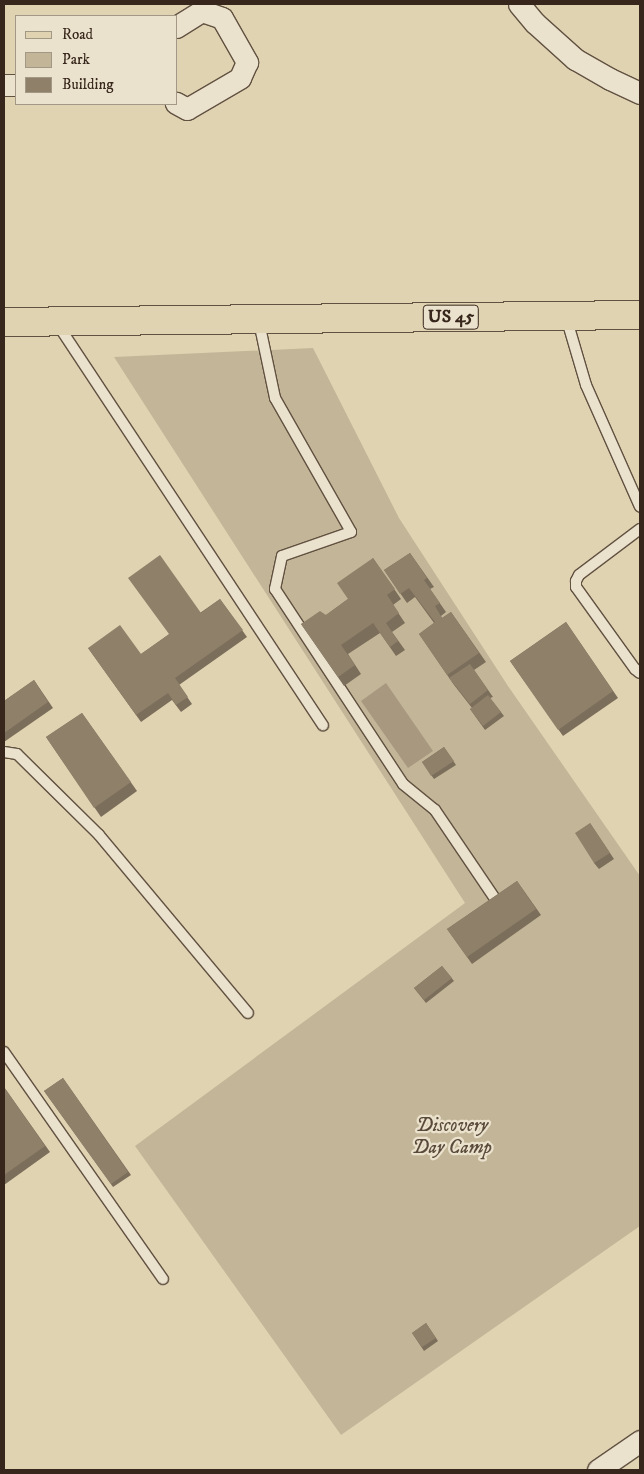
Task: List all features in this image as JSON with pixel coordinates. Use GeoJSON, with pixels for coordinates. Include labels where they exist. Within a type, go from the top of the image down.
{"type":"FeatureCollection","features":[{"type":"Feature","properties":{"kind":"main road","name":"US 45"},"geometry":{"type":"LineString","coordinates":[[4,322],[640,315]]}},
{"type":"Feature","properties":{"kind":"street"},"geometry":{"type":"LineString","coordinates":[[519,4],[535,23],[575,59],[610,79],[640,92]]}},
{"type":"Feature","properties":{"kind":"street"},"geometry":{"type":"LineString","coordinates":[[178,26],[202,11],[222,18],[247,62],[240,78],[187,109],[178,104]]}},
{"type":"Feature","properties":{"kind":"street"},"geometry":{"type":"LineString","coordinates":[[598,1470],[640,1441]]}},
{"type":"Feature","properties":{"kind":"lane"},"geometry":{"type":"LineString","coordinates":[[565,316],[586,384],[640,507]]}},
{"type":"Feature","properties":{"kind":"lane"},"geometry":{"type":"LineString","coordinates":[[258,320],[275,398],[351,532],[282,556],[275,589],[403,784],[435,810],[494,897]]}},
{"type":"Feature","properties":{"kind":"lane"},"geometry":{"type":"LineString","coordinates":[[56,322],[324,725]]}},
{"type":"Feature","properties":{"kind":"lane"},"geometry":{"type":"LineString","coordinates":[[640,528],[579,575],[576,587],[635,669],[640,673]]}},
{"type":"Feature","properties":{"kind":"lane"},"geometry":{"type":"LineString","coordinates":[[4,752],[18,754],[99,835],[248,1013]]}},
{"type":"Feature","properties":{"kind":"lane"},"geometry":{"type":"LineString","coordinates":[[4,1052],[164,1279]]}},
{"type":"Feature","properties":{"kind":"green space","name":"Discovery Day Camp"},"geometry":{"type":"Polygon","coordinates":[[[313,348],[399,518],[508,686],[640,876],[640,1226],[341,1435],[135,1146],[465,903],[114,357],[313,348]]]}},
{"type":"Feature","properties":{"kind":"shaded area"},"geometry":{"type":"Polygon","coordinates":[[[386,683],[433,751],[408,768],[361,701],[386,683]]]}},
{"type":"Feature","properties":{"kind":"building"},"geometry":{"type":"Polygon","coordinates":[[[410,553],[427,578],[424,580],[440,603],[435,606],[442,618],[451,612],[479,653],[447,675],[419,634],[435,622],[409,588],[400,594],[384,570],[410,553]]]}},
{"type":"Feature","properties":{"kind":"building"},"geometry":{"type":"Polygon","coordinates":[[[160,555],[201,613],[220,599],[243,630],[175,678],[188,697],[176,705],[168,693],[136,715],[88,648],[120,625],[141,654],[169,634],[128,578],[160,555]]]}},
{"type":"Feature","properties":{"kind":"building"},"geometry":{"type":"Polygon","coordinates":[[[373,558],[395,589],[387,595],[399,613],[386,623],[398,641],[390,647],[373,623],[341,645],[355,665],[338,677],[301,624],[320,611],[326,615],[348,599],[337,583],[373,558]]]}},
{"type":"Feature","properties":{"kind":"building"},"geometry":{"type":"Polygon","coordinates":[[[566,622],[613,691],[558,730],[510,661],[566,622]]]}},
{"type":"Feature","properties":{"kind":"building"},"geometry":{"type":"Polygon","coordinates":[[[470,664],[488,690],[470,704],[449,678],[470,664]]]}},
{"type":"Feature","properties":{"kind":"building"},"geometry":{"type":"Polygon","coordinates":[[[34,680],[48,702],[4,733],[4,701],[34,680]]]}},
{"type":"Feature","properties":{"kind":"building"},"geometry":{"type":"Polygon","coordinates":[[[488,695],[501,712],[483,726],[470,709],[488,695]]]}},
{"type":"Feature","properties":{"kind":"building"},"geometry":{"type":"Polygon","coordinates":[[[82,713],[131,782],[94,808],[46,737],[82,713]]]}},
{"type":"Feature","properties":{"kind":"building"},"geometry":{"type":"Polygon","coordinates":[[[444,747],[454,761],[431,776],[422,762],[444,747]]]}},
{"type":"Feature","properties":{"kind":"building"},"geometry":{"type":"Polygon","coordinates":[[[590,823],[610,853],[594,863],[575,833],[590,823]]]}},
{"type":"Feature","properties":{"kind":"building"},"geometry":{"type":"Polygon","coordinates":[[[517,881],[536,909],[467,957],[447,929],[517,881]]]}},
{"type":"Feature","properties":{"kind":"building"},"geometry":{"type":"Polygon","coordinates":[[[442,966],[452,978],[424,1000],[414,988],[442,966]]]}},
{"type":"Feature","properties":{"kind":"building"},"geometry":{"type":"Polygon","coordinates":[[[63,1078],[128,1172],[111,1184],[44,1091],[63,1078]]]}},
{"type":"Feature","properties":{"kind":"building"},"geometry":{"type":"Polygon","coordinates":[[[4,1087],[45,1146],[4,1175],[4,1087]]]}},
{"type":"Feature","properties":{"kind":"building"},"geometry":{"type":"Polygon","coordinates":[[[426,1323],[436,1338],[422,1347],[412,1333],[426,1323]]]}}]}
